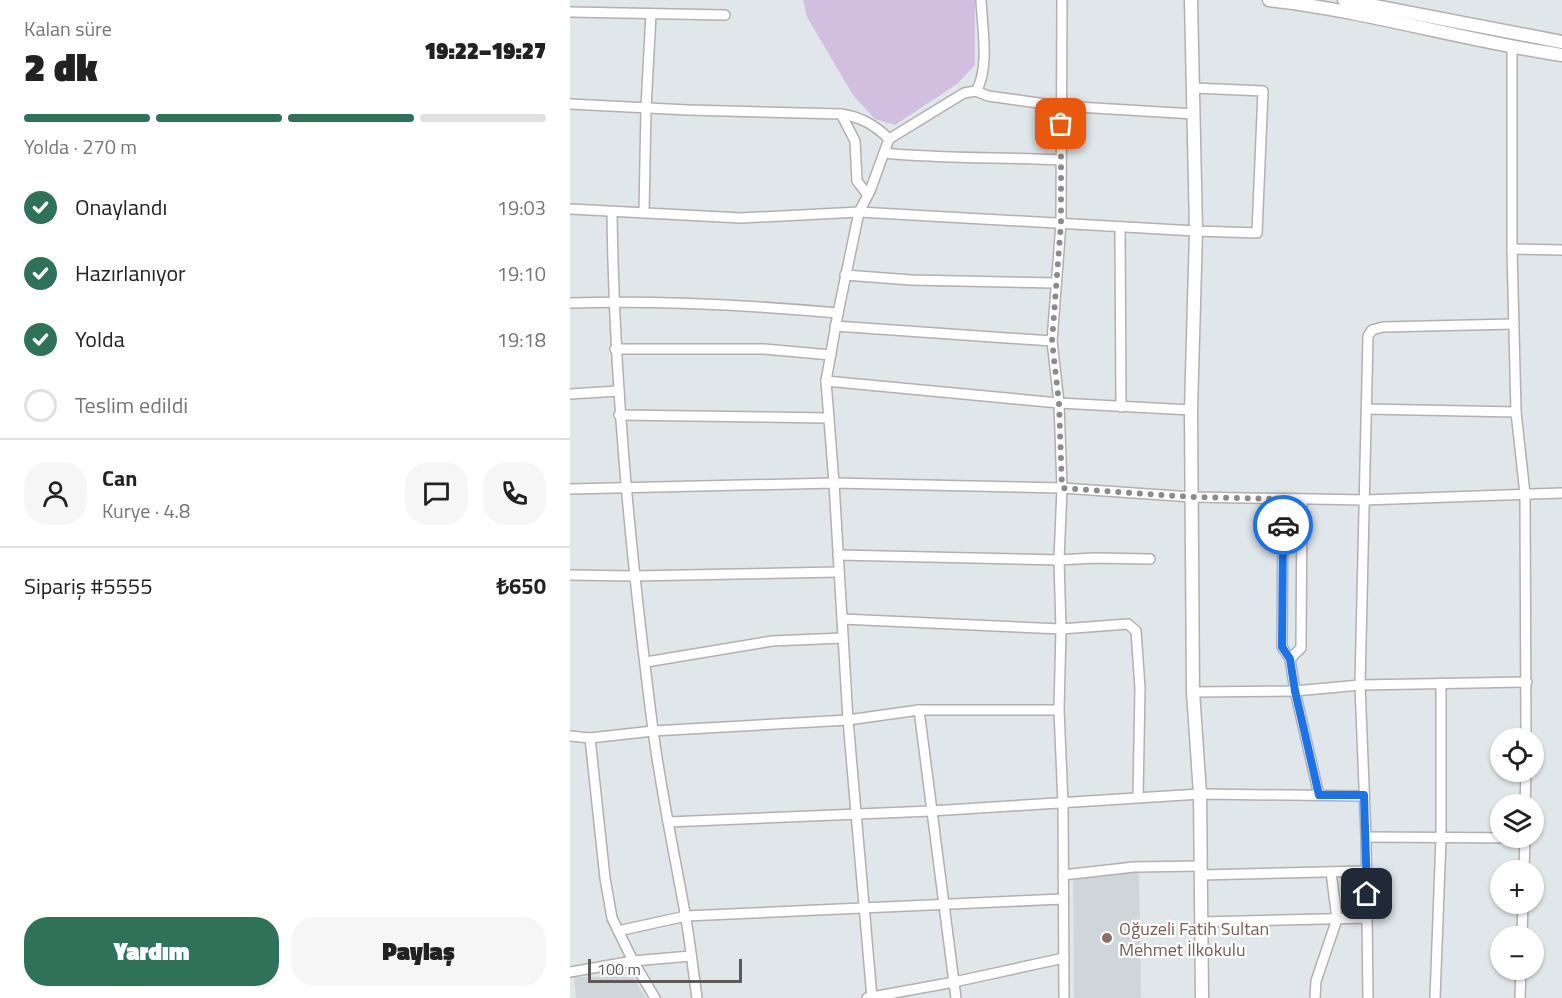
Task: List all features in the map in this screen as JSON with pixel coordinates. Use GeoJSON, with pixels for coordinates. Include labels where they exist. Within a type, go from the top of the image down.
{"type":"FeatureCollection","features":[{"type":"Feature","properties":{"kind":"street"},"geometry":{"type":"LineString","coordinates":[[976,91],[982,82],[984,53],[981,0]]}},
{"type":"Feature","properties":{"kind":"street"},"geometry":{"type":"LineString","coordinates":[[1062,0],[1061,223],[1052,341],[1059,403],[1062,488],[1059,560],[1061,629],[1059,710],[1063,804],[1064,998]]}},
{"type":"Feature","properties":{"kind":"street"},"geometry":{"type":"LineString","coordinates":[[1191,0],[1196,231],[1191,410],[1193,692],[1200,794],[1202,998]]}},
{"type":"Feature","properties":{"kind":"street"},"geometry":{"type":"LineString","coordinates":[[1269,0],[1300,3],[1562,55]]}},
{"type":"Feature","properties":{"kind":"street"},"geometry":{"type":"LineString","coordinates":[[1344,0],[1562,42]]}},
{"type":"Feature","properties":{"kind":"street"},"geometry":{"type":"LineString","coordinates":[[570,12],[725,15]]}},
{"type":"Feature","properties":{"kind":"street"},"geometry":{"type":"LineString","coordinates":[[644,213],[651,14]]}},
{"type":"Feature","properties":{"kind":"street"},"geometry":{"type":"LineString","coordinates":[[1512,46],[1512,249],[1516,412],[1525,494],[1526,728]]}},
{"type":"Feature","properties":{"kind":"street"},"geometry":{"type":"LineString","coordinates":[[570,209],[741,218],[859,212],[1257,233],[1263,92],[1194,88]]}},
{"type":"Feature","properties":{"kind":"street"},"geometry":{"type":"LineString","coordinates":[[1064,958],[870,998],[865,908],[848,720],[826,381],[859,212],[868,195],[889,139],[964,93],[976,91],[988,96],[1061,106],[1194,114]]}},
{"type":"Feature","properties":{"kind":"street"},"geometry":{"type":"LineString","coordinates":[[570,104],[842,114],[859,117],[880,130],[889,139]]}},
{"type":"Feature","properties":{"kind":"street"},"geometry":{"type":"LineString","coordinates":[[842,114],[855,141],[857,181],[868,195]]}},
{"type":"Feature","properties":{"kind":"street"},"geometry":{"type":"LineString","coordinates":[[884,153],[927,158],[997,157],[1061,160]]}},
{"type":"Feature","properties":{"kind":"street"},"geometry":{"type":"LineString","coordinates":[[612,212],[615,349],[633,576],[646,662],[653,731],[686,916],[697,998]]}},
{"type":"Feature","properties":{"kind":"street"},"geometry":{"type":"LineString","coordinates":[[1119,227],[1121,406]]}},
{"type":"Feature","properties":{"kind":"street"},"geometry":{"type":"LineString","coordinates":[[1512,249],[1562,250]]}},
{"type":"Feature","properties":{"kind":"street"},"geometry":{"type":"LineString","coordinates":[[845,275],[911,280],[1056,283]]}},
{"type":"Feature","properties":{"kind":"street"},"geometry":{"type":"LineString","coordinates":[[570,303],[613,301],[729,304],[838,313]]}},
{"type":"Feature","properties":{"kind":"street"},"geometry":{"type":"LineString","coordinates":[[1368,998],[1366,837],[1360,685],[1368,336],[1372,330],[1383,327],[1514,324]]}},
{"type":"Feature","properties":{"kind":"street"},"geometry":{"type":"LineString","coordinates":[[836,326],[1052,341]]}},
{"type":"Feature","properties":{"kind":"street"},"geometry":{"type":"LineString","coordinates":[[615,349],[764,349],[831,355]]}},
{"type":"Feature","properties":{"kind":"street"},"geometry":{"type":"LineString","coordinates":[[826,381],[1059,403],[1191,410]]}},
{"type":"Feature","properties":{"kind":"street"},"geometry":{"type":"LineString","coordinates":[[570,394],[618,391]]}},
{"type":"Feature","properties":{"kind":"street"},"geometry":{"type":"LineString","coordinates":[[1366,409],[1516,412]]}},
{"type":"Feature","properties":{"kind":"street"},"geometry":{"type":"LineString","coordinates":[[619,415],[829,418]]}},
{"type":"Feature","properties":{"kind":"street"},"geometry":{"type":"LineString","coordinates":[[570,489],[834,483],[1062,488],[1192,497],[1283,499],[1365,500],[1562,494]]}},
{"type":"Feature","properties":{"kind":"street"},"geometry":{"type":"LineString","coordinates":[[1283,499],[1282,647],[1290,659],[1319,795]]}},
{"type":"Feature","properties":{"kind":"street"},"geometry":{"type":"LineString","coordinates":[[1290,659],[1301,648],[1302,499]]}},
{"type":"Feature","properties":{"kind":"street"},"geometry":{"type":"LineString","coordinates":[[838,555],[1059,560],[1150,559]]}},
{"type":"Feature","properties":{"kind":"street"},"geometry":{"type":"LineString","coordinates":[[570,575],[839,572]]}},
{"type":"Feature","properties":{"kind":"street"},"geometry":{"type":"LineString","coordinates":[[842,619],[1061,629],[1128,624],[1136,631],[1140,687],[1138,798]]}},
{"type":"Feature","properties":{"kind":"street"},"geometry":{"type":"LineString","coordinates":[[646,662],[772,640],[843,638]]}},
{"type":"Feature","properties":{"kind":"street"},"geometry":{"type":"LineString","coordinates":[[1193,692],[1295,691],[1360,685],[1527,682]]}},
{"type":"Feature","properties":{"kind":"street"},"geometry":{"type":"LineString","coordinates":[[1435,998],[1441,838],[1441,683]]}},
{"type":"Feature","properties":{"kind":"street"},"geometry":{"type":"LineString","coordinates":[[570,736],[590,738],[653,731],[848,720],[919,710],[1059,710]]}},
{"type":"Feature","properties":{"kind":"street"},"geometry":{"type":"LineString","coordinates":[[919,710],[956,998]]}},
{"type":"Feature","properties":{"kind":"street"},"geometry":{"type":"LineString","coordinates":[[590,738],[605,878],[612,918],[633,961],[655,998]]}},
{"type":"Feature","properties":{"kind":"street"},"geometry":{"type":"LineString","coordinates":[[668,822],[931,811],[1200,794],[1364,795]]}},
{"type":"Feature","properties":{"kind":"street"},"geometry":{"type":"LineString","coordinates":[[1366,837],[1490,838]]}},
{"type":"Feature","properties":{"kind":"street"},"geometry":{"type":"LineString","coordinates":[[1063,875],[1134,867],[1201,870],[1366,871]]}},
{"type":"Feature","properties":{"kind":"street"},"geometry":{"type":"LineString","coordinates":[[1315,998],[1316,981],[1337,919],[1332,872]]}},
{"type":"Feature","properties":{"kind":"street"},"geometry":{"type":"LineString","coordinates":[[618,931],[686,916],[1063,899]]}},
{"type":"Feature","properties":{"kind":"street"},"geometry":{"type":"LineString","coordinates":[[1202,922],[1367,918]]}},
{"type":"Feature","properties":{"kind":"street"},"geometry":{"type":"LineString","coordinates":[[570,972],[633,961],[691,956]]}},
{"type":"Feature","properties":{"kind":"street"},"geometry":{"type":"LineString","coordinates":[[1520,998],[1521,980]]}},
{"type":"Feature","properties":{"kind":"shaded area"},"geometry":{"type":"Polygon","coordinates":[[[803,0],[975,0],[975,65],[957,84],[895,125],[875,119],[853,95],[807,17],[803,0]]]}},
{"type":"Feature","properties":{"kind":"shaded area","name":"Oğuzeli Fatih Sultan Mehmet İlkokulu"},"geometry":{"type":"Polygon","coordinates":[[[1139,870],[1141,998],[1074,998],[1073,878],[1139,870]]]}},
{"type":"Feature","properties":{"kind":"shaded area"},"geometry":{"type":"Polygon","coordinates":[[[574,977],[633,977],[646,998],[576,998],[574,977]]]}},
{"type":"Feature","properties":{"kind":"way so far"},"geometry":{"type":"LineString","coordinates":[[1061,124],[1061,223],[1052,341],[1059,403],[1062,488],[1192,497],[1283,499],[1283,525]]}},
{"type":"Feature","properties":{"kind":"place","name":"Oğuzeli Fatih Sultan Mehmet İlkokulu"},"geometry":{"type":"Point","coordinates":[1107,938]}},
{"type":"Feature","properties":{"kind":"route"},"geometry":{"type":"LineString","coordinates":[[1283,525],[1282,647],[1290,659],[1319,795],[1364,795],[1367,894]]}}]}
